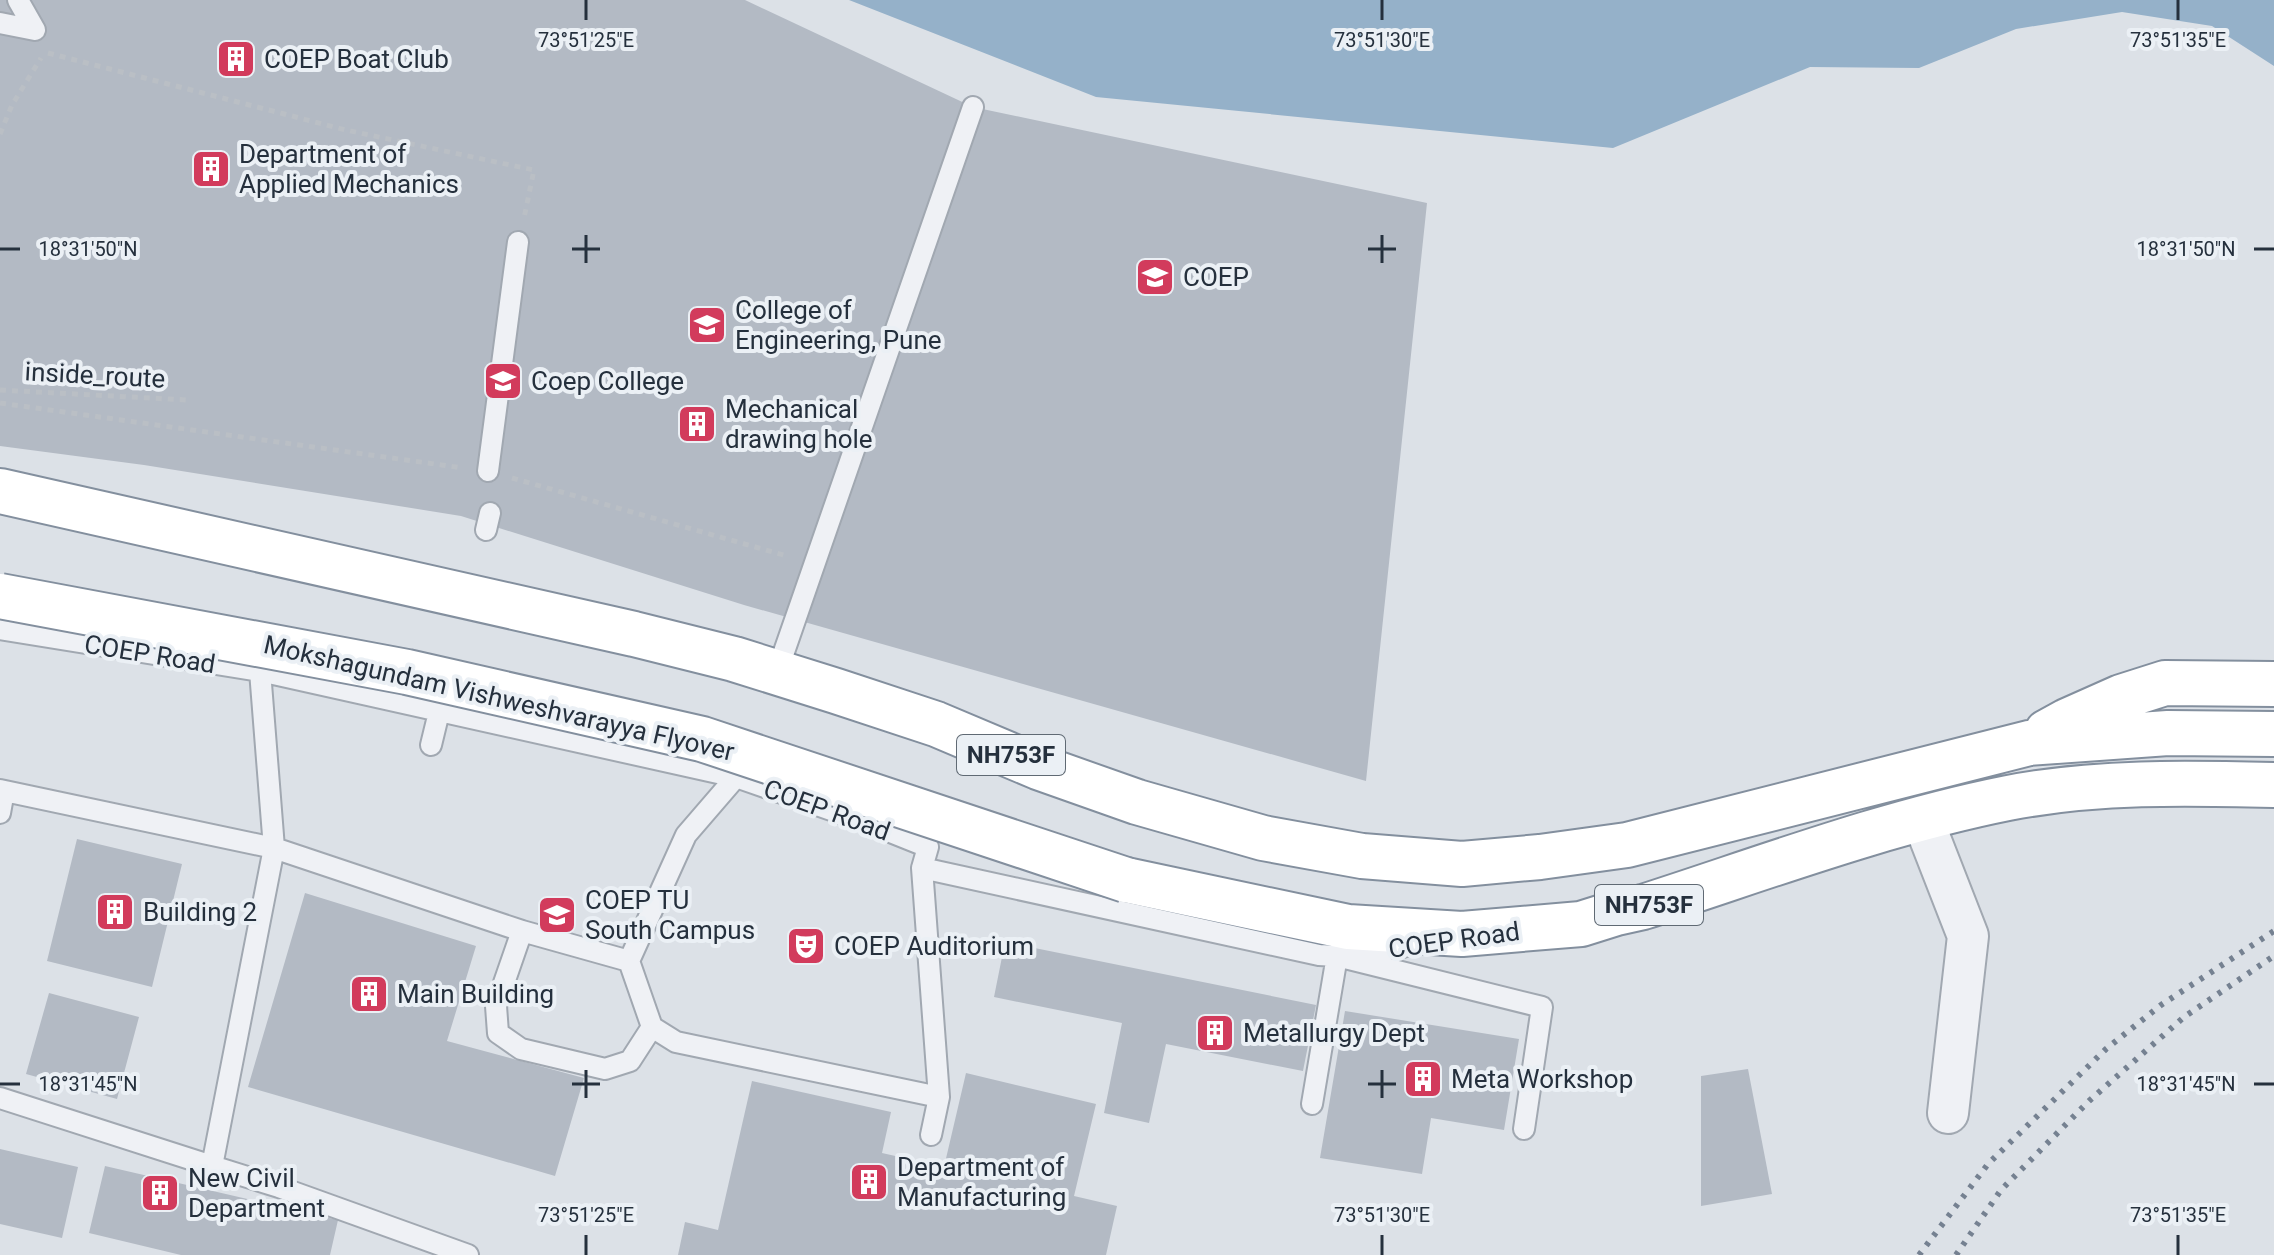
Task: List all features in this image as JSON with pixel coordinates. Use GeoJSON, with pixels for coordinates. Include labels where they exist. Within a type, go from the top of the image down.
{"type":"FeatureCollection","features":[{"type":"Feature","properties":{"kind":"highway","name":"NH753F"},"geometry":{"type":"LineString","coordinates":[[0,491],[734,659],[936,724],[1038,767],[1137,802],[1249,834],[1362,856],[1462,864],[1540,857],[1627,845],[2029,743],[2168,733],[2274,734]]}},
{"type":"Feature","properties":{"kind":"highway","name":"Mokshagundam Vishweshvarayya Flyover"},"geometry":{"type":"LineString","coordinates":[[0,596],[407,672],[702,739],[1126,880],[1348,927],[1462,934],[1581,924]]}},
{"type":"Feature","properties":{"kind":"highway","name":"NH753F"},"geometry":{"type":"LineString","coordinates":[[2029,743],[2067,721],[2121,697],[2165,683],[2274,684]]}},
{"type":"Feature","properties":{"kind":"highway","name":"NH753F"},"geometry":{"type":"LineString","coordinates":[[1581,924],[1643,907],[1876,830],[2009,798],[2076,789],[2164,783],[2274,785]]}},
{"type":"Feature","properties":{"kind":"street"},"geometry":{"type":"LineString","coordinates":[[1922,818],[1968,936],[1948,1113]]}},
{"type":"Feature","properties":{"kind":"lane"},"geometry":{"type":"LineString","coordinates":[[0,23],[35,30],[18,0]]}},
{"type":"Feature","properties":{"kind":"lane"},"geometry":{"type":"LineString","coordinates":[[777,672],[973,107]]}},
{"type":"Feature","properties":{"kind":"lane"},"geometry":{"type":"LineString","coordinates":[[488,471],[518,242]]}},
{"type":"Feature","properties":{"kind":"lane","name":"COEP Road"},"geometry":{"type":"LineString","coordinates":[[0,629],[260,671],[736,777],[928,847],[922,868],[1319,955],[1337,956],[1581,924]]}},
{"type":"Feature","properties":{"kind":"lane"},"geometry":{"type":"LineString","coordinates":[[212,1166],[274,848],[260,671]]}},
{"type":"Feature","properties":{"kind":"lane"},"geometry":{"type":"LineString","coordinates":[[431,745],[439,712]]}},
{"type":"Feature","properties":{"kind":"lane"},"geometry":{"type":"LineString","coordinates":[[736,777],[686,835],[629,961],[652,1027],[676,1042],[939,1097]]}},
{"type":"Feature","properties":{"kind":"lane"},"geometry":{"type":"LineString","coordinates":[[0,813],[2,790],[274,848],[522,931],[629,961]]}},
{"type":"Feature","properties":{"kind":"lane"},"geometry":{"type":"LineString","coordinates":[[922,868],[939,1097],[931,1135]]}},
{"type":"Feature","properties":{"kind":"lane"},"geometry":{"type":"LineString","coordinates":[[522,931],[496,1006],[498,1033],[521,1049],[605,1069],[630,1061],[652,1027]]}},
{"type":"Feature","properties":{"kind":"lane"},"geometry":{"type":"LineString","coordinates":[[1312,1104],[1337,956],[1542,1007],[1524,1129]]}},
{"type":"Feature","properties":{"kind":"lane"},"geometry":{"type":"LineString","coordinates":[[0,1098],[279,1187],[468,1255]]}},
{"type":"Feature","properties":{"kind":"path"},"geometry":{"type":"LineString","coordinates":[[0,134],[12,105],[44,52],[346,130],[534,170],[518,242]]}},
{"type":"Feature","properties":{"kind":"path","name":"inside_route"},"geometry":{"type":"LineString","coordinates":[[0,390],[187,400]]}},
{"type":"Feature","properties":{"kind":"path"},"geometry":{"type":"LineString","coordinates":[[0,403],[488,471],[815,564]]}},
{"type":"Feature","properties":{"kind":"water"},"geometry":{"type":"Polygon","coordinates":[[[849,0],[2274,0],[2274,66],[2212,26],[2122,12],[2016,29],[1919,68],[1810,67],[1613,148],[1096,97],[849,0]]]}},
{"type":"Feature","properties":{"kind":"building","name":"College of Engineering, Pune"},"geometry":{"type":"Polygon","coordinates":[[[0,0],[745,0],[973,107],[1427,203],[1366,781],[744,605],[461,516],[144,465],[0,446],[0,0]]]}},
{"type":"Feature","properties":{"kind":"building","name":"Building 2"},"geometry":{"type":"Polygon","coordinates":[[[77,839],[182,864],[152,987],[47,961],[77,839]]]}},
{"type":"Feature","properties":{"kind":"building","name":"Main Building"},"geometry":{"type":"Polygon","coordinates":[[[305,893],[476,946],[447,1041],[584,1078],[555,1176],[248,1087],[305,893]]]}},
{"type":"Feature","properties":{"kind":"building","name":"Metallurgy Dept"},"geometry":{"type":"Polygon","coordinates":[[[1005,942],[1316,1005],[1303,1071],[1166,1044],[1149,1123],[1104,1113],[1122,1023],[994,997],[1005,942]]]}},
{"type":"Feature","properties":{"kind":"building"},"geometry":{"type":"Polygon","coordinates":[[[49,993],[139,1017],[117,1099],[26,1074],[49,993]]]}},
{"type":"Feature","properties":{"kind":"building","name":"Meta Workshop"},"geometry":{"type":"Polygon","coordinates":[[[1345,1011],[1519,1039],[1504,1130],[1431,1118],[1422,1174],[1320,1158],[1345,1011]]]}},
{"type":"Feature","properties":{"kind":"building"},"geometry":{"type":"Polygon","coordinates":[[[1748,1069],[1772,1194],[1701,1206],[1701,1076],[1748,1069]]]}},
{"type":"Feature","properties":{"kind":"building","name":"Department of Manufacturing"},"geometry":{"type":"Polygon","coordinates":[[[966,1073],[1096,1104],[1074,1196],[1117,1206],[1106,1255],[678,1255],[685,1222],[718,1230],[752,1081],[891,1112],[882,1153],[944,1167],[966,1073]]]}},
{"type":"Feature","properties":{"kind":"building"},"geometry":{"type":"Polygon","coordinates":[[[0,1149],[78,1167],[62,1238],[0,1224],[0,1149]]]}},
{"type":"Feature","properties":{"kind":"building","name":"New Civil Department"},"geometry":{"type":"Polygon","coordinates":[[[105,1166],[338,1220],[330,1255],[181,1255],[89,1233],[105,1166]]]}},
{"type":"Feature","properties":{"kind":"railway"},"geometry":{"type":"LineString","coordinates":[[1919,1255],[1988,1164],[2106,1049],[2161,1005],[2274,931]]}},
{"type":"Feature","properties":{"kind":"railway"},"geometry":{"type":"LineString","coordinates":[[1956,1255],[2001,1190],[2089,1101],[2184,1017],[2274,956]]}},
{"type":"Feature","properties":{"kind":"place","name":"COEP Boat Club"},"geometry":{"type":"Point","coordinates":[236,59]}},
{"type":"Feature","properties":{"kind":"place","name":"Department of Applied Mechanics"},"geometry":{"type":"Point","coordinates":[211,169]}},
{"type":"Feature","properties":{"kind":"place","name":"COEP"},"geometry":{"type":"Point","coordinates":[1155,277]}},
{"type":"Feature","properties":{"kind":"place","name":"College of Engineering, Pune"},"geometry":{"type":"Point","coordinates":[707,325]}},
{"type":"Feature","properties":{"kind":"place","name":"Coep College"},"geometry":{"type":"Point","coordinates":[503,381]}},
{"type":"Feature","properties":{"kind":"place","name":"Mechanical drawing hole"},"geometry":{"type":"Point","coordinates":[697,424]}},
{"type":"Feature","properties":{"kind":"place","name":"Building 2"},"geometry":{"type":"Point","coordinates":[115,912]}},
{"type":"Feature","properties":{"kind":"place","name":"COEP TU South Campus"},"geometry":{"type":"Point","coordinates":[557,915]}},
{"type":"Feature","properties":{"kind":"place","name":"COEP Auditorium"},"geometry":{"type":"Point","coordinates":[806,946]}},
{"type":"Feature","properties":{"kind":"place","name":"Main Building"},"geometry":{"type":"Point","coordinates":[369,994]}},
{"type":"Feature","properties":{"kind":"place","name":"Metallurgy Dept"},"geometry":{"type":"Point","coordinates":[1215,1033]}},
{"type":"Feature","properties":{"kind":"place","name":"Meta Workshop"},"geometry":{"type":"Point","coordinates":[1423,1079]}},
{"type":"Feature","properties":{"kind":"place","name":"Department of Manufacturing"},"geometry":{"type":"Point","coordinates":[869,1182]}},
{"type":"Feature","properties":{"kind":"place","name":"New Civil Department"},"geometry":{"type":"Point","coordinates":[160,1193]}}]}
